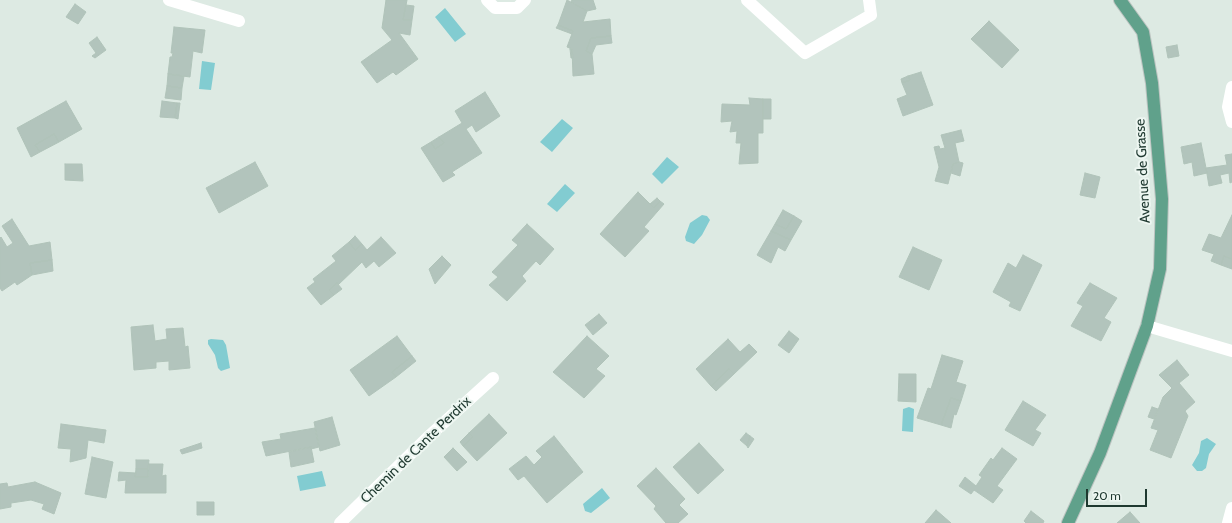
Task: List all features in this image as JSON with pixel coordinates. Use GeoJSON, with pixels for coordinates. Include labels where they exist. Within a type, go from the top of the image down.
{"type":"FeatureCollection","features":[{"type":"Feature","properties":{"kind":"main road","name":"Avenue de Grasse"},"geometry":{"type":"LineString","coordinates":[[1068,523],[1100,453],[1147,326],[1160,269],[1162,199],[1152,83],[1143,32],[1120,0]]}},
{"type":"Feature","properties":{"kind":"street"},"geometry":{"type":"LineString","coordinates":[[169,0],[239,21]]}},
{"type":"Feature","properties":{"kind":"street"},"geometry":{"type":"LineString","coordinates":[[487,0],[495,8],[517,8],[525,0]]}},
{"type":"Feature","properties":{"kind":"street"},"geometry":{"type":"LineString","coordinates":[[747,0],[805,53],[870,15],[869,0]]}},
{"type":"Feature","properties":{"kind":"street"},"geometry":{"type":"LineString","coordinates":[[1232,87],[1228,107],[1232,122]]}},
{"type":"Feature","properties":{"kind":"street"},"geometry":{"type":"LineString","coordinates":[[1147,326],[1232,351]]}},
{"type":"Feature","properties":{"kind":"street","name":"Chemin de Cante Perdrix"},"geometry":{"type":"LineString","coordinates":[[340,523],[428,437],[493,378]]}},
{"type":"Feature","properties":{"kind":"street"},"geometry":{"type":"LineString","coordinates":[[1228,523],[1232,508]]}},
{"type":"Feature","properties":{"kind":"water"},"geometry":{"type":"Polygon","coordinates":[[[445,8],[466,34],[455,42],[435,17],[445,8]]]}},
{"type":"Feature","properties":{"kind":"water"},"geometry":{"type":"Polygon","coordinates":[[[202,61],[215,63],[211,90],[199,89],[202,61]]]}},
{"type":"Feature","properties":{"kind":"water"},"geometry":{"type":"Polygon","coordinates":[[[562,119],[573,128],[552,152],[540,142],[562,119]]]}},
{"type":"Feature","properties":{"kind":"water"},"geometry":{"type":"Polygon","coordinates":[[[667,157],[679,167],[662,184],[652,174],[667,157]]]}},
{"type":"Feature","properties":{"kind":"water"},"geometry":{"type":"Polygon","coordinates":[[[565,184],[575,193],[557,212],[547,204],[565,184]]]}},
{"type":"Feature","properties":{"kind":"water"},"geometry":{"type":"Polygon","coordinates":[[[702,215],[707,216],[710,220],[702,235],[694,244],[686,241],[685,237],[690,223],[702,215]]]}},
{"type":"Feature","properties":{"kind":"water"},"geometry":{"type":"Polygon","coordinates":[[[208,340],[223,340],[226,345],[230,368],[221,371],[218,368],[215,355],[208,344],[208,340]]]}},
{"type":"Feature","properties":{"kind":"water"},"geometry":{"type":"Polygon","coordinates":[[[909,407],[914,409],[913,432],[902,431],[903,409],[909,407]]]}},
{"type":"Feature","properties":{"kind":"water"},"geometry":{"type":"Polygon","coordinates":[[[1207,438],[1216,444],[1209,454],[1206,468],[1202,471],[1197,471],[1192,465],[1199,453],[1201,441],[1207,438]]]}},
{"type":"Feature","properties":{"kind":"water"},"geometry":{"type":"Polygon","coordinates":[[[322,471],[326,486],[300,491],[297,476],[322,471]]]}},
{"type":"Feature","properties":{"kind":"water"},"geometry":{"type":"Polygon","coordinates":[[[602,488],[610,498],[591,513],[585,511],[583,504],[602,488]]]}},
{"type":"Feature","properties":{"kind":"building"},"geometry":{"type":"Polygon","coordinates":[[[386,0],[407,0],[403,20],[412,20],[410,35],[399,33],[418,59],[396,75],[393,72],[377,83],[361,62],[392,40],[382,28],[386,0]]]}},
{"type":"Feature","properties":{"kind":"building"},"geometry":{"type":"Polygon","coordinates":[[[567,0],[587,11],[583,22],[610,19],[611,36],[591,38],[586,51],[592,54],[594,74],[573,76],[572,49],[567,47],[573,31],[558,25],[567,0]]]}},
{"type":"Feature","properties":{"kind":"building"},"geometry":{"type":"Polygon","coordinates":[[[572,0],[593,0],[596,9],[587,11],[571,2],[572,0]]]}},
{"type":"Feature","properties":{"kind":"building"},"geometry":{"type":"Polygon","coordinates":[[[75,4],[86,12],[78,24],[66,17],[75,4]]]}},
{"type":"Feature","properties":{"kind":"building"},"geometry":{"type":"Polygon","coordinates":[[[406,5],[414,6],[412,20],[403,20],[406,5]]]}},
{"type":"Feature","properties":{"kind":"building"},"geometry":{"type":"Polygon","coordinates":[[[989,21],[1019,50],[1002,68],[971,39],[989,21]]]}},
{"type":"Feature","properties":{"kind":"building"},"geometry":{"type":"Polygon","coordinates":[[[558,25],[573,31],[572,34],[556,28],[558,25]]]}},
{"type":"Feature","properties":{"kind":"building"},"geometry":{"type":"Polygon","coordinates":[[[174,27],[205,30],[202,53],[193,51],[190,77],[168,74],[170,57],[172,57],[173,53],[171,53],[174,27]]]}},
{"type":"Feature","properties":{"kind":"building"},"geometry":{"type":"Polygon","coordinates":[[[611,36],[612,43],[596,45],[592,54],[586,51],[591,38],[611,36]]]}},
{"type":"Feature","properties":{"kind":"building"},"geometry":{"type":"Polygon","coordinates":[[[97,37],[106,50],[95,58],[92,56],[96,53],[89,43],[97,37]]]}},
{"type":"Feature","properties":{"kind":"building"},"geometry":{"type":"Polygon","coordinates":[[[1177,45],[1179,56],[1168,58],[1166,47],[1177,45]]]}},
{"type":"Feature","properties":{"kind":"building"},"geometry":{"type":"Polygon","coordinates":[[[570,49],[572,49],[573,58],[571,58],[570,49]]]}},
{"type":"Feature","properties":{"kind":"building"},"geometry":{"type":"Polygon","coordinates":[[[921,72],[933,105],[903,116],[897,99],[907,95],[902,83],[910,80],[908,76],[921,72]]]}},
{"type":"Feature","properties":{"kind":"building"},"geometry":{"type":"Polygon","coordinates":[[[168,74],[184,76],[182,88],[167,86],[168,74]]]}},
{"type":"Feature","properties":{"kind":"building"},"geometry":{"type":"Polygon","coordinates":[[[908,76],[910,80],[902,83],[901,79],[908,76]]]}},
{"type":"Feature","properties":{"kind":"building"},"geometry":{"type":"Polygon","coordinates":[[[167,86],[182,88],[181,100],[165,98],[167,86]]]}},
{"type":"Feature","properties":{"kind":"building"},"geometry":{"type":"Polygon","coordinates":[[[485,92],[500,116],[476,132],[472,125],[466,129],[482,153],[452,172],[455,175],[443,182],[421,148],[431,142],[435,149],[444,143],[439,137],[462,123],[455,111],[485,92]]]}},
{"type":"Feature","properties":{"kind":"building"},"geometry":{"type":"Polygon","coordinates":[[[749,98],[763,99],[763,133],[758,133],[758,163],[739,164],[741,143],[736,143],[737,131],[730,132],[732,121],[721,122],[722,104],[750,105],[749,98]]]}},
{"type":"Feature","properties":{"kind":"building"},"geometry":{"type":"Polygon","coordinates":[[[763,99],[771,99],[771,119],[763,119],[763,99]]]}},
{"type":"Feature","properties":{"kind":"building"},"geometry":{"type":"Polygon","coordinates":[[[66,101],[82,129],[59,142],[54,134],[35,145],[40,152],[31,157],[17,128],[66,101]]]}},
{"type":"Feature","properties":{"kind":"building"},"geometry":{"type":"Polygon","coordinates":[[[162,101],[177,103],[175,118],[160,117],[162,101]]]}},
{"type":"Feature","properties":{"kind":"building"},"geometry":{"type":"Polygon","coordinates":[[[177,103],[180,103],[178,119],[175,118],[177,103]]]}},
{"type":"Feature","properties":{"kind":"building"},"geometry":{"type":"Polygon","coordinates":[[[961,130],[964,141],[955,143],[959,162],[953,164],[948,184],[935,181],[939,167],[934,147],[939,146],[940,149],[945,148],[941,135],[961,130]]]}},
{"type":"Feature","properties":{"kind":"building"},"geometry":{"type":"Polygon","coordinates":[[[54,134],[59,142],[40,152],[35,145],[54,134]]]}},
{"type":"Feature","properties":{"kind":"building"},"geometry":{"type":"Polygon","coordinates":[[[439,137],[444,143],[435,149],[431,142],[439,137]]]}},
{"type":"Feature","properties":{"kind":"building"},"geometry":{"type":"Polygon","coordinates":[[[1201,143],[1207,173],[1194,176],[1192,162],[1184,164],[1181,147],[1201,143]]]}},
{"type":"Feature","properties":{"kind":"building"},"geometry":{"type":"Polygon","coordinates":[[[1232,154],[1232,182],[1230,183],[1229,173],[1220,175],[1222,183],[1209,186],[1206,168],[1227,165],[1225,155],[1232,154]]]}},
{"type":"Feature","properties":{"kind":"building"},"geometry":{"type":"Polygon","coordinates":[[[255,162],[268,186],[219,213],[206,188],[255,162]]]}},
{"type":"Feature","properties":{"kind":"building"},"geometry":{"type":"Polygon","coordinates":[[[959,162],[963,163],[960,176],[951,173],[953,164],[959,162]]]}},
{"type":"Feature","properties":{"kind":"building"},"geometry":{"type":"Polygon","coordinates":[[[65,164],[82,164],[83,181],[65,180],[65,164]]]}},
{"type":"Feature","properties":{"kind":"building"},"geometry":{"type":"Polygon","coordinates":[[[1085,173],[1100,177],[1095,198],[1080,195],[1085,173]]]}},
{"type":"Feature","properties":{"kind":"building"},"geometry":{"type":"Polygon","coordinates":[[[638,192],[654,208],[660,201],[664,204],[644,227],[649,231],[625,257],[600,234],[638,192]]]}},
{"type":"Feature","properties":{"kind":"building"},"geometry":{"type":"Polygon","coordinates":[[[657,198],[660,201],[654,208],[650,204],[657,198]]]}},
{"type":"Feature","properties":{"kind":"building"},"geometry":{"type":"Polygon","coordinates":[[[783,210],[794,216],[786,229],[775,224],[783,210]]]}},
{"type":"Feature","properties":{"kind":"building"},"geometry":{"type":"Polygon","coordinates":[[[1232,215],[1232,259],[1224,256],[1221,265],[1211,261],[1214,254],[1202,250],[1209,234],[1221,238],[1232,215]]]}},
{"type":"Feature","properties":{"kind":"building"},"geometry":{"type":"Polygon","coordinates":[[[794,216],[802,221],[791,240],[771,231],[775,224],[786,229],[794,216]]]}},
{"type":"Feature","properties":{"kind":"building"},"geometry":{"type":"Polygon","coordinates":[[[12,219],[29,246],[50,242],[52,260],[30,263],[32,275],[17,285],[15,282],[2,291],[0,288],[0,238],[1,237],[7,247],[13,243],[2,226],[12,219]]]}},
{"type":"Feature","properties":{"kind":"building"},"geometry":{"type":"Polygon","coordinates":[[[527,224],[554,249],[540,265],[536,261],[522,276],[526,281],[507,301],[489,285],[498,277],[492,272],[518,245],[512,240],[527,224]]]}},
{"type":"Feature","properties":{"kind":"building"},"geometry":{"type":"Polygon","coordinates":[[[771,231],[791,240],[785,251],[778,247],[771,263],[757,255],[771,231]]]}},
{"type":"Feature","properties":{"kind":"building"},"geometry":{"type":"Polygon","coordinates":[[[355,236],[362,244],[355,250],[349,242],[355,236]]]}},
{"type":"Feature","properties":{"kind":"building"},"geometry":{"type":"Polygon","coordinates":[[[381,237],[396,253],[379,267],[374,261],[366,268],[362,262],[338,285],[337,283],[329,290],[334,295],[321,305],[307,288],[315,282],[313,279],[336,261],[332,256],[349,242],[355,250],[362,244],[367,250],[381,237]]]}},
{"type":"Feature","properties":{"kind":"building"},"geometry":{"type":"Polygon","coordinates":[[[913,247],[942,260],[929,290],[899,277],[913,247]]]}},
{"type":"Feature","properties":{"kind":"building"},"geometry":{"type":"Polygon","coordinates":[[[1023,255],[1042,265],[1020,311],[1009,306],[1011,302],[993,292],[1008,263],[1016,268],[1023,255]]]}},
{"type":"Feature","properties":{"kind":"building"},"geometry":{"type":"Polygon","coordinates":[[[442,256],[451,265],[435,284],[429,269],[442,256]]]}},
{"type":"Feature","properties":{"kind":"building"},"geometry":{"type":"Polygon","coordinates":[[[1224,256],[1232,259],[1232,269],[1221,265],[1224,256]]]}},
{"type":"Feature","properties":{"kind":"building"},"geometry":{"type":"Polygon","coordinates":[[[52,260],[53,271],[32,275],[30,263],[52,260]]]}},
{"type":"Feature","properties":{"kind":"building"},"geometry":{"type":"Polygon","coordinates":[[[337,283],[342,289],[334,295],[329,290],[337,283]]]}},
{"type":"Feature","properties":{"kind":"building"},"geometry":{"type":"Polygon","coordinates":[[[1090,283],[1117,298],[1104,318],[1111,322],[1101,341],[1071,326],[1083,306],[1077,303],[1090,283]]]}},
{"type":"Feature","properties":{"kind":"building"},"geometry":{"type":"Polygon","coordinates":[[[599,314],[607,323],[593,335],[585,325],[599,314]]]}},
{"type":"Feature","properties":{"kind":"building"},"geometry":{"type":"Polygon","coordinates":[[[153,325],[155,341],[167,339],[166,329],[183,328],[185,347],[188,346],[190,368],[169,370],[169,361],[156,362],[156,368],[134,370],[131,327],[153,325]]]}},
{"type":"Feature","properties":{"kind":"building"},"geometry":{"type":"Polygon","coordinates":[[[789,331],[799,339],[789,353],[778,345],[789,331]]]}},
{"type":"Feature","properties":{"kind":"building"},"geometry":{"type":"Polygon","coordinates":[[[397,336],[412,356],[392,372],[396,377],[369,396],[350,370],[397,336]]]}},
{"type":"Feature","properties":{"kind":"building"},"geometry":{"type":"Polygon","coordinates":[[[587,336],[609,356],[596,369],[605,376],[584,398],[553,372],[587,336]]]}},
{"type":"Feature","properties":{"kind":"building"},"geometry":{"type":"Polygon","coordinates":[[[728,339],[740,352],[749,344],[757,352],[734,374],[729,369],[711,386],[696,369],[728,339]]]}},
{"type":"Feature","properties":{"kind":"building"},"geometry":{"type":"Polygon","coordinates":[[[942,355],[963,361],[956,382],[966,385],[961,401],[951,398],[941,425],[917,418],[928,388],[931,389],[942,355]]]}},
{"type":"Feature","properties":{"kind":"building"},"geometry":{"type":"Polygon","coordinates":[[[412,356],[416,361],[396,377],[392,372],[412,356]]]}},
{"type":"Feature","properties":{"kind":"building"},"geometry":{"type":"Polygon","coordinates":[[[1177,360],[1189,375],[1179,383],[1195,402],[1185,411],[1188,416],[1171,458],[1150,450],[1158,430],[1151,428],[1163,397],[1172,388],[1159,375],[1177,360]]]}},
{"type":"Feature","properties":{"kind":"building"},"geometry":{"type":"Polygon","coordinates":[[[729,369],[734,374],[716,391],[711,386],[729,369]]]}},
{"type":"Feature","properties":{"kind":"building"},"geometry":{"type":"Polygon","coordinates":[[[899,374],[916,374],[916,402],[898,401],[899,374]]]}},
{"type":"Feature","properties":{"kind":"building"},"geometry":{"type":"Polygon","coordinates":[[[951,398],[961,401],[956,415],[954,414],[951,428],[941,425],[951,398]]]}},
{"type":"Feature","properties":{"kind":"building"},"geometry":{"type":"Polygon","coordinates":[[[1023,401],[1046,415],[1035,430],[1041,433],[1033,446],[1005,430],[1023,401]]]}},
{"type":"Feature","properties":{"kind":"building"},"geometry":{"type":"Polygon","coordinates":[[[1152,407],[1158,409],[1154,419],[1148,417],[1152,407]]]}},
{"type":"Feature","properties":{"kind":"building"},"geometry":{"type":"Polygon","coordinates":[[[489,414],[507,433],[477,461],[463,446],[473,437],[469,433],[489,414]]]}},
{"type":"Feature","properties":{"kind":"building"},"geometry":{"type":"Polygon","coordinates":[[[332,417],[340,445],[320,451],[314,422],[332,417]]]}},
{"type":"Feature","properties":{"kind":"building"},"geometry":{"type":"Polygon","coordinates":[[[61,424],[106,430],[104,443],[88,440],[86,458],[70,462],[71,449],[58,448],[61,424]]]}},
{"type":"Feature","properties":{"kind":"building"},"geometry":{"type":"Polygon","coordinates":[[[315,428],[319,447],[311,449],[311,447],[266,456],[262,442],[281,439],[280,434],[315,428]]]}},
{"type":"Feature","properties":{"kind":"building"},"geometry":{"type":"Polygon","coordinates":[[[469,433],[473,437],[463,446],[460,442],[469,433]]]}},
{"type":"Feature","properties":{"kind":"building"},"geometry":{"type":"Polygon","coordinates":[[[746,433],[750,436],[747,446],[740,440],[746,433]]]}},
{"type":"Feature","properties":{"kind":"building"},"geometry":{"type":"Polygon","coordinates":[[[554,436],[583,472],[547,503],[524,476],[518,480],[509,469],[526,456],[534,465],[542,457],[536,451],[554,436]]]}},
{"type":"Feature","properties":{"kind":"building"},"geometry":{"type":"Polygon","coordinates":[[[750,436],[754,439],[748,448],[747,446],[750,436]]]}},
{"type":"Feature","properties":{"kind":"building"},"geometry":{"type":"Polygon","coordinates":[[[201,443],[202,448],[182,454],[180,450],[201,443]]]}},
{"type":"Feature","properties":{"kind":"building"},"geometry":{"type":"Polygon","coordinates":[[[699,443],[724,470],[698,494],[673,467],[699,443]]]}},
{"type":"Feature","properties":{"kind":"building"},"geometry":{"type":"Polygon","coordinates":[[[311,447],[314,462],[291,467],[289,452],[311,447]]]}},
{"type":"Feature","properties":{"kind":"building"},"geometry":{"type":"Polygon","coordinates":[[[453,448],[467,462],[457,471],[444,457],[453,448]]]}},
{"type":"Feature","properties":{"kind":"building"},"geometry":{"type":"Polygon","coordinates":[[[1002,448],[1017,459],[997,486],[1003,490],[993,503],[974,490],[971,494],[959,486],[965,477],[976,486],[982,477],[979,475],[991,458],[993,460],[1002,448]]]}},
{"type":"Feature","properties":{"kind":"building"},"geometry":{"type":"Polygon","coordinates":[[[92,457],[113,462],[106,498],[85,494],[92,457]]]}},
{"type":"Feature","properties":{"kind":"building"},"geometry":{"type":"Polygon","coordinates":[[[136,460],[149,460],[148,469],[136,469],[136,460]]]}},
{"type":"Feature","properties":{"kind":"building"},"geometry":{"type":"Polygon","coordinates":[[[149,464],[163,464],[162,476],[166,475],[166,493],[125,493],[126,480],[118,481],[119,472],[136,473],[135,477],[148,477],[149,464]]]}},
{"type":"Feature","properties":{"kind":"building"},"geometry":{"type":"Polygon","coordinates":[[[656,468],[685,499],[679,505],[688,514],[678,523],[666,523],[654,509],[656,506],[637,486],[656,468]]]}},
{"type":"Feature","properties":{"kind":"building"},"geometry":{"type":"Polygon","coordinates":[[[136,469],[148,469],[148,477],[135,477],[136,469]]]}},
{"type":"Feature","properties":{"kind":"building"},"geometry":{"type":"Polygon","coordinates":[[[35,482],[61,493],[54,514],[42,509],[44,504],[31,500],[11,503],[11,507],[0,509],[0,484],[7,483],[8,487],[35,482]]]}},
{"type":"Feature","properties":{"kind":"building"},"geometry":{"type":"Polygon","coordinates":[[[197,502],[214,502],[214,515],[197,515],[197,502]]]}},
{"type":"Feature","properties":{"kind":"building"},"geometry":{"type":"Polygon","coordinates":[[[936,510],[951,523],[925,523],[936,510]]]}},
{"type":"Feature","properties":{"kind":"building"},"geometry":{"type":"Polygon","coordinates":[[[1031,511],[1044,521],[1043,523],[1026,523],[1024,521],[1031,511]]]}},
{"type":"Feature","properties":{"kind":"building"},"geometry":{"type":"Polygon","coordinates":[[[1130,512],[1140,523],[1117,523],[1130,512]]]}}]}
